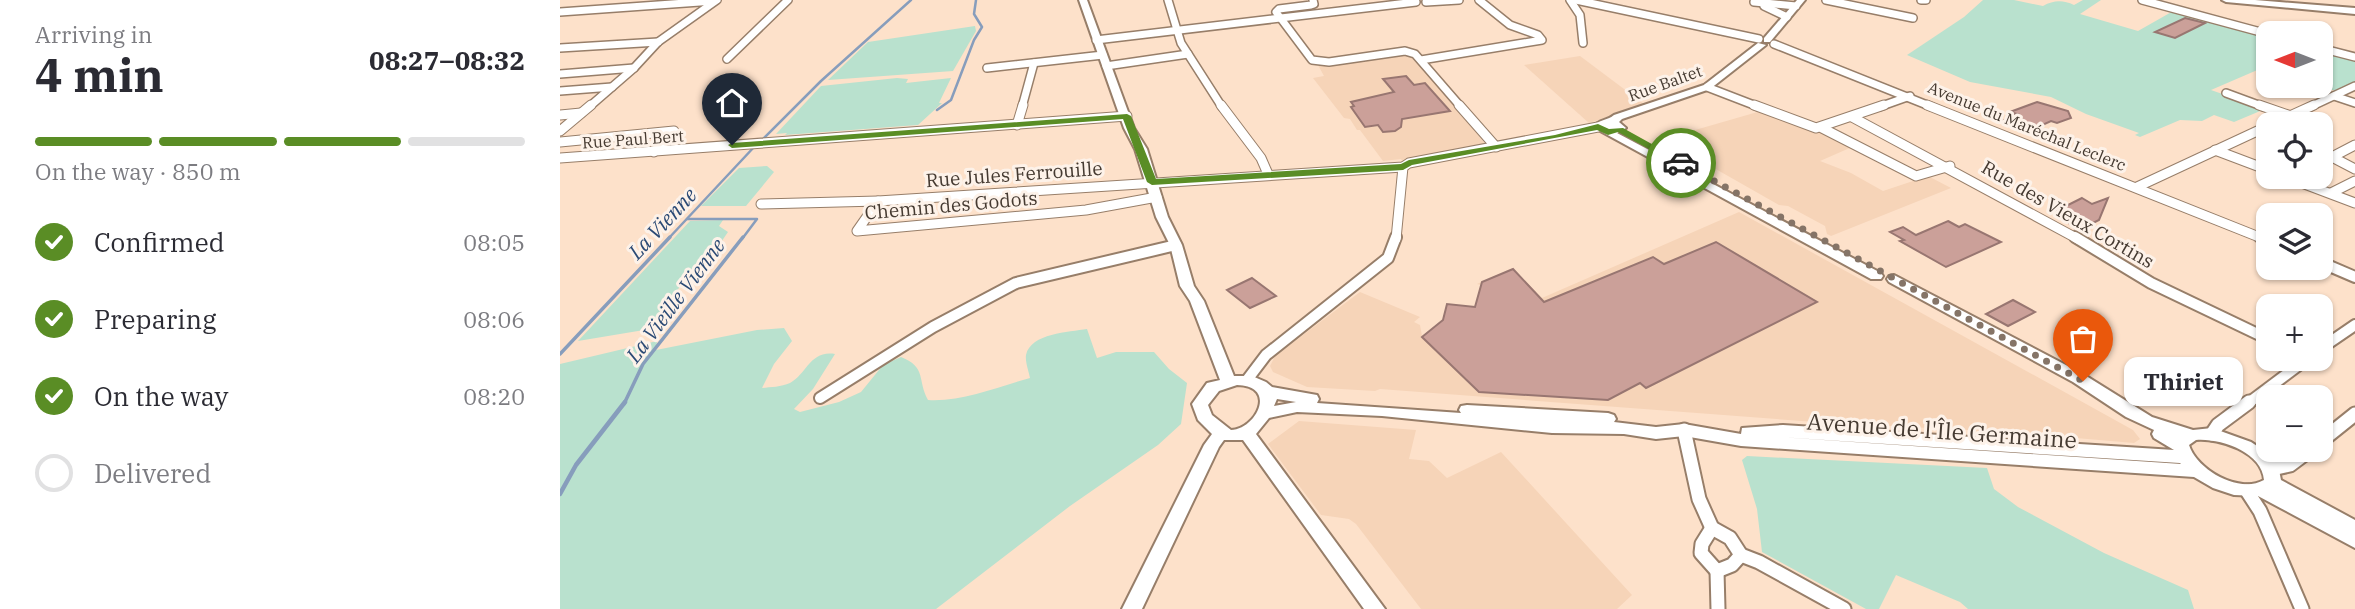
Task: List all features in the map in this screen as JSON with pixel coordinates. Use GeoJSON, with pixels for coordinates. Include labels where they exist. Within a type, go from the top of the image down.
{"type":"FeatureCollection","features":[{"type":"Feature","properties":{"kind":"street"},"geometry":{"type":"LineString","coordinates":[[560,12],[717,0]]}},
{"type":"Feature","properties":{"kind":"street"},"geometry":{"type":"LineString","coordinates":[[560,131],[634,68],[658,42],[717,0]]}},
{"type":"Feature","properties":{"kind":"street"},"geometry":{"type":"LineString","coordinates":[[727,59],[788,0]]}},
{"type":"Feature","properties":{"kind":"street"},"geometry":{"type":"LineString","coordinates":[[1083,0],[1127,116],[1129,128],[1152,182],[1161,217],[1176,245],[1187,286],[1197,301],[1228,381]]}},
{"type":"Feature","properties":{"kind":"street"},"geometry":{"type":"LineString","coordinates":[[1168,0],[1188,54],[1261,158],[1268,174]]}},
{"type":"Feature","properties":{"kind":"street"},"geometry":{"type":"LineString","coordinates":[[1313,0],[1315,2],[1311,5],[1277,11],[1316,62],[1405,51],[1415,54],[1496,147]]}},
{"type":"Feature","properties":{"kind":"street"},"geometry":{"type":"LineString","coordinates":[[987,68],[1034,63],[1178,32],[1421,1],[1459,0]]}},
{"type":"Feature","properties":{"kind":"street"},"geometry":{"type":"LineString","coordinates":[[1421,60],[1542,40],[1510,25],[1479,0]]}},
{"type":"Feature","properties":{"kind":"street"},"geometry":{"type":"LineString","coordinates":[[1573,0],[1580,15],[1583,43]]}},
{"type":"Feature","properties":{"kind":"street","name":"Avenue du Maréchal Leclerc"},"geometry":{"type":"LineString","coordinates":[[1573,0],[1768,43],[1910,96],[2256,235]]}},
{"type":"Feature","properties":{"kind":"street"},"geometry":{"type":"LineString","coordinates":[[1826,0],[1913,18]]}},
{"type":"Feature","properties":{"kind":"street"},"geometry":{"type":"LineString","coordinates":[[2143,0],[2256,31]]}},
{"type":"Feature","properties":{"kind":"street"},"geometry":{"type":"LineString","coordinates":[[2226,0],[2355,11]]}},
{"type":"Feature","properties":{"kind":"street"},"geometry":{"type":"LineString","coordinates":[[1752,1],[1798,3]]}},
{"type":"Feature","properties":{"kind":"street"},"geometry":{"type":"LineString","coordinates":[[1752,1],[1787,17]]}},
{"type":"Feature","properties":{"kind":"street","name":"Rue Baltet"},"geometry":{"type":"LineString","coordinates":[[1152,182],[1403,167],[1409,163],[1609,128],[1618,117],[1707,88],[1768,43],[1798,3]]}},
{"type":"Feature","properties":{"kind":"street"},"geometry":{"type":"LineString","coordinates":[[560,48],[658,42]]}},
{"type":"Feature","properties":{"kind":"street"},"geometry":{"type":"LineString","coordinates":[[1102,49],[1188,54]]}},
{"type":"Feature","properties":{"kind":"street"},"geometry":{"type":"LineString","coordinates":[[2333,51],[2355,57]]}},
{"type":"Feature","properties":{"kind":"street"},"geometry":{"type":"LineString","coordinates":[[1017,125],[1034,63]]}},
{"type":"Feature","properties":{"kind":"street"},"geometry":{"type":"LineString","coordinates":[[560,74],[634,68]]}},
{"type":"Feature","properties":{"kind":"street"},"geometry":{"type":"LineString","coordinates":[[2300,112],[2355,86]]}},
{"type":"Feature","properties":{"kind":"street"},"geometry":{"type":"LineString","coordinates":[[560,91],[612,87]]}},
{"type":"Feature","properties":{"kind":"street"},"geometry":{"type":"LineString","coordinates":[[1707,88],[1809,126],[1822,128],[1916,176],[1950,166]]}},
{"type":"Feature","properties":{"kind":"street"},"geometry":{"type":"LineString","coordinates":[[2226,93],[2280,112]]}},
{"type":"Feature","properties":{"kind":"street"},"geometry":{"type":"LineString","coordinates":[[1822,128],[1910,96]]}},
{"type":"Feature","properties":{"kind":"street"},"geometry":{"type":"LineString","coordinates":[[2334,96],[2355,103]]}},
{"type":"Feature","properties":{"kind":"street"},"geometry":{"type":"LineString","coordinates":[[560,115],[584,113]]}},
{"type":"Feature","properties":{"kind":"street","name":"Rue Paul Bert"},"geometry":{"type":"LineString","coordinates":[[560,158],[1127,116]]}},
{"type":"Feature","properties":{"kind":"street","name":"Rue des Vieux Cortins"},"geometry":{"type":"LineString","coordinates":[[1852,117],[1950,166],[2044,218],[2151,283],[2256,332]]}},
{"type":"Feature","properties":{"kind":"street"},"geometry":{"type":"LineString","coordinates":[[1609,128],[1885,278],[2078,378],[2096,392],[2175,432],[2198,471],[2221,484],[2263,483],[2355,528]]}},
{"type":"Feature","properties":{"kind":"street"},"geometry":{"type":"LineString","coordinates":[[560,142],[674,131],[653,152]]}},
{"type":"Feature","properties":{"kind":"street"},"geometry":{"type":"LineString","coordinates":[[2137,187],[2256,131]]}},
{"type":"Feature","properties":{"kind":"street"},"geometry":{"type":"LineString","coordinates":[[2355,145],[2332,157],[2355,169]]}},
{"type":"Feature","properties":{"kind":"street"},"geometry":{"type":"LineString","coordinates":[[2215,150],[2256,165]]}},
{"type":"Feature","properties":{"kind":"street"},"geometry":{"type":"LineString","coordinates":[[1247,380],[1266,355],[1388,258],[1395,244],[1403,167]]}},
{"type":"Feature","properties":{"kind":"street"},"geometry":{"type":"LineString","coordinates":[[2330,193],[2355,181]]}},
{"type":"Feature","properties":{"kind":"street","name":"Rue Jules Ferrouille"},"geometry":{"type":"LineString","coordinates":[[878,201],[1152,182]]}},
{"type":"Feature","properties":{"kind":"street"},"geometry":{"type":"LineString","coordinates":[[2319,189],[2355,203]]}},
{"type":"Feature","properties":{"kind":"street","name":"Chemin des Godots"},"geometry":{"type":"LineString","coordinates":[[878,201],[857,231],[1086,210],[1157,197]]}},
{"type":"Feature","properties":{"kind":"street","name":"Chemin des Godots"},"geometry":{"type":"LineString","coordinates":[[761,204],[878,201]]}},
{"type":"Feature","properties":{"kind":"street"},"geometry":{"type":"LineString","coordinates":[[820,398],[933,327],[1016,284],[1176,245]]}},
{"type":"Feature","properties":{"kind":"street"},"geometry":{"type":"LineString","coordinates":[[2333,268],[2355,277]]}},
{"type":"Feature","properties":{"kind":"street"},"geometry":{"type":"LineString","coordinates":[[2333,340],[2355,325]]}},
{"type":"Feature","properties":{"kind":"street"},"geometry":{"type":"LineString","coordinates":[[2185,446],[2212,434],[2218,425],[2290,371]]}},
{"type":"Feature","properties":{"kind":"street"},"geometry":{"type":"LineString","coordinates":[[1247,380],[1263,386],[1268,392],[1264,414],[1258,425],[1247,432],[1233,435],[1221,433],[1202,413],[1200,404],[1213,387],[1228,381],[1247,380]]}},
{"type":"Feature","properties":{"kind":"street","name":"Avenue de l'Île Germaine"},"geometry":{"type":"LineString","coordinates":[[1268,392],[1293,398],[1623,420],[1741,440],[2198,471]]}},
{"type":"Feature","properties":{"kind":"street","name":"Avenue de l'Île Germaine"},"geometry":{"type":"LineString","coordinates":[[1264,414],[1297,407],[1382,411],[1552,427],[1624,428],[1656,433],[1704,426],[1740,432],[1783,431],[2185,446]]}},
{"type":"Feature","properties":{"kind":"street"},"geometry":{"type":"LineString","coordinates":[[2333,432],[2355,414]]}},
{"type":"Feature","properties":{"kind":"street"},"geometry":{"type":"LineString","coordinates":[[1684,430],[1699,499],[1712,528],[1728,536],[1741,555],[1759,562],[1844,609]]}},
{"type":"Feature","properties":{"kind":"street"},"geometry":{"type":"LineString","coordinates":[[1247,432],[1375,609]]}},
{"type":"Feature","properties":{"kind":"street"},"geometry":{"type":"LineString","coordinates":[[1132,609],[1212,444],[1221,433]]}},
{"type":"Feature","properties":{"kind":"street"},"geometry":{"type":"LineString","coordinates":[[2212,434],[2233,440],[2254,451],[2263,483],[2260,511],[2302,609]]}},
{"type":"Feature","properties":{"kind":"street"},"geometry":{"type":"LineString","coordinates":[[2263,483],[2295,462]]}},
{"type":"Feature","properties":{"kind":"street"},"geometry":{"type":"LineString","coordinates":[[2263,483],[2355,541]]}},
{"type":"Feature","properties":{"kind":"street"},"geometry":{"type":"LineString","coordinates":[[1712,528],[1702,544],[1701,554],[1717,571],[1718,609]]}},
{"type":"Feature","properties":{"kind":"street"},"geometry":{"type":"LineString","coordinates":[[1717,571],[1732,565],[1741,555]]}},
{"type":"Feature","properties":{"kind":"shaded area"},"geometry":{"type":"Polygon","coordinates":[[[1399,53],[1412,55],[1487,146],[1403,162],[1401,159],[1383,161],[1360,130],[1357,130],[1350,119],[1344,118],[1313,78],[1324,76],[1318,65],[1399,53]]]}},
{"type":"Feature","properties":{"kind":"shaded area"},"geometry":{"type":"Polygon","coordinates":[[[1580,56],[1645,105],[1589,123],[1524,65],[1580,56]]]}},
{"type":"Feature","properties":{"kind":"shaded area"},"geometry":{"type":"Polygon","coordinates":[[[1761,111],[1812,131],[1828,134],[1852,147],[1820,161],[1851,173],[1883,191],[1928,176],[1951,188],[1831,236],[1827,234],[1825,226],[1788,206],[1779,205],[1670,143],[1657,141],[1761,111]]]}},
{"type":"Feature","properties":{"kind":"shaded area"},"geometry":{"type":"Polygon","coordinates":[[[1739,212],[2133,430],[2140,439],[2134,443],[1380,389],[1375,391],[1307,387],[1273,372],[1270,366],[1275,356],[1360,292],[1420,317],[1414,322],[1420,325],[1422,336],[1443,320],[1475,307],[1481,285],[1477,284],[1513,268],[1542,298],[1739,212]]]}},
{"type":"Feature","properties":{"kind":"shaded area"},"geometry":{"type":"Polygon","coordinates":[[[1299,421],[1416,430],[1409,459],[1429,461],[1447,478],[1501,452],[1632,595],[1617,609],[1421,609],[1356,524],[1349,519],[1321,515],[1268,444],[1299,421]]]}},
{"type":"Feature","properties":{"kind":"green space"},"geometry":{"type":"Polygon","coordinates":[[[1983,0],[2014,0],[2043,6],[2055,2],[2074,5],[2083,0],[2101,0],[2080,14],[2138,31],[2175,10],[2256,32],[2256,71],[2211,90],[2265,109],[2234,122],[2214,115],[2202,121],[2180,120],[2140,137],[2135,135],[2139,133],[2086,114],[2051,97],[1970,82],[1907,55],[1964,17],[1983,0]]]}},
{"type":"Feature","properties":{"kind":"green space"},"geometry":{"type":"Polygon","coordinates":[[[975,26],[976,31],[953,71],[828,80],[868,42],[975,26]]]}},
{"type":"Feature","properties":{"kind":"green space"},"geometry":{"type":"Polygon","coordinates":[[[2333,52],[2355,58],[2355,82],[2333,90],[2333,52]]]}},
{"type":"Feature","properties":{"kind":"green space"},"geometry":{"type":"Polygon","coordinates":[[[951,78],[939,103],[942,103],[918,125],[776,134],[821,86],[908,79],[906,83],[951,78]]]}},
{"type":"Feature","properties":{"kind":"green space"},"geometry":{"type":"Polygon","coordinates":[[[767,166],[774,172],[746,206],[701,206],[739,168],[767,166]]]}},
{"type":"Feature","properties":{"kind":"green space"},"geometry":{"type":"Polygon","coordinates":[[[723,220],[719,226],[728,232],[717,248],[712,250],[705,265],[693,268],[650,329],[578,341],[690,221],[723,220]]]}},
{"type":"Feature","properties":{"kind":"green space"},"geometry":{"type":"Polygon","coordinates":[[[784,328],[792,341],[774,364],[762,388],[790,383],[814,359],[835,354],[813,389],[794,409],[800,412],[839,402],[861,392],[883,365],[901,357],[915,365],[928,400],[954,399],[992,389],[1030,378],[1026,355],[1035,342],[1052,335],[1087,329],[1097,358],[1116,352],[1154,352],[1169,369],[1187,383],[1181,424],[1158,445],[1070,506],[936,609],[560,609],[560,364],[657,341],[656,350],[757,330],[784,328]]]}},
{"type":"Feature","properties":{"kind":"green space"},"geometry":{"type":"Polygon","coordinates":[[[1747,456],[1987,468],[1994,489],[2018,507],[2104,553],[2188,590],[2194,609],[1968,609],[1960,602],[1896,575],[1879,609],[1866,609],[1762,552],[1757,509],[1742,460],[1747,456]]]}},
{"type":"Feature","properties":{"kind":"building"},"geometry":{"type":"Polygon","coordinates":[[[2185,18],[2205,23],[2175,38],[2155,32],[2185,18]]]}},
{"type":"Feature","properties":{"kind":"building"},"geometry":{"type":"Polygon","coordinates":[[[1406,76],[1414,85],[1425,83],[1450,111],[1402,119],[1401,127],[1395,131],[1383,132],[1378,125],[1365,127],[1351,107],[1354,106],[1351,102],[1394,92],[1383,79],[1406,76]]]}},
{"type":"Feature","properties":{"kind":"building"},"geometry":{"type":"Polygon","coordinates":[[[2037,102],[2068,111],[2071,118],[2057,123],[2051,121],[2029,131],[2003,121],[2017,114],[2010,112],[2037,102]]]}},
{"type":"Feature","properties":{"kind":"building"},"geometry":{"type":"Polygon","coordinates":[[[2082,198],[2092,204],[2108,198],[2099,220],[2075,229],[2056,211],[2082,198]]]}},
{"type":"Feature","properties":{"kind":"building"},"geometry":{"type":"Polygon","coordinates":[[[1948,221],[1959,227],[1965,224],[2001,242],[1946,267],[1900,241],[1904,240],[1890,232],[1903,227],[1916,235],[1948,221]]]}},
{"type":"Feature","properties":{"kind":"building"},"geometry":{"type":"Polygon","coordinates":[[[1716,242],[1817,302],[1646,388],[1640,383],[1608,400],[1479,392],[1422,337],[1443,320],[1447,304],[1475,307],[1482,282],[1513,269],[1544,302],[1653,257],[1664,264],[1716,242]]]}},
{"type":"Feature","properties":{"kind":"building"},"geometry":{"type":"Polygon","coordinates":[[[1252,278],[1276,296],[1250,308],[1227,290],[1252,278]]]}},
{"type":"Feature","properties":{"kind":"building"},"geometry":{"type":"Polygon","coordinates":[[[2013,300],[2035,312],[2008,326],[1986,314],[2013,300]]]}},
{"type":"Feature","properties":{"kind":"waterway","name":"La Vienne"},"geometry":{"type":"LineString","coordinates":[[761,141],[821,81],[911,0]]}},
{"type":"Feature","properties":{"kind":"waterway"},"geometry":{"type":"LineString","coordinates":[[937,110],[951,100],[974,40],[982,27],[974,14],[976,0]]}},
{"type":"Feature","properties":{"kind":"waterway","name":"La Vienne"},"geometry":{"type":"LineString","coordinates":[[668,239],[755,146]]}},
{"type":"Feature","properties":{"kind":"waterway","name":"La Vieille Vienne"},"geometry":{"type":"LineString","coordinates":[[687,219],[757,219],[742,239]]}},
{"type":"Feature","properties":{"kind":"waterway","name":"La Vienne"},"geometry":{"type":"LineString","coordinates":[[560,354],[670,237]]}},
{"type":"Feature","properties":{"kind":"waterway","name":"La Vieille Vienne"},"geometry":{"type":"LineString","coordinates":[[625,402],[643,364],[743,237]]}},
{"type":"Feature","properties":{"kind":"waterway","name":"La Vieille Vienne"},"geometry":{"type":"LineString","coordinates":[[560,494],[576,465],[625,402]]}},
{"type":"Feature","properties":{"kind":"way so far"},"geometry":{"type":"LineString","coordinates":[[1681,163],[2083,381]]}},
{"type":"Feature","properties":{"kind":"place","name":"Thiriet"},"geometry":{"type":"Point","coordinates":[2083,381]}},
{"type":"Feature","properties":{"kind":"route"},"geometry":{"type":"LineString","coordinates":[[732,145],[1127,116],[1129,128],[1152,182],[1403,167],[1409,163],[1598,127],[1608,132],[1620,130],[1681,163]]}}]}
